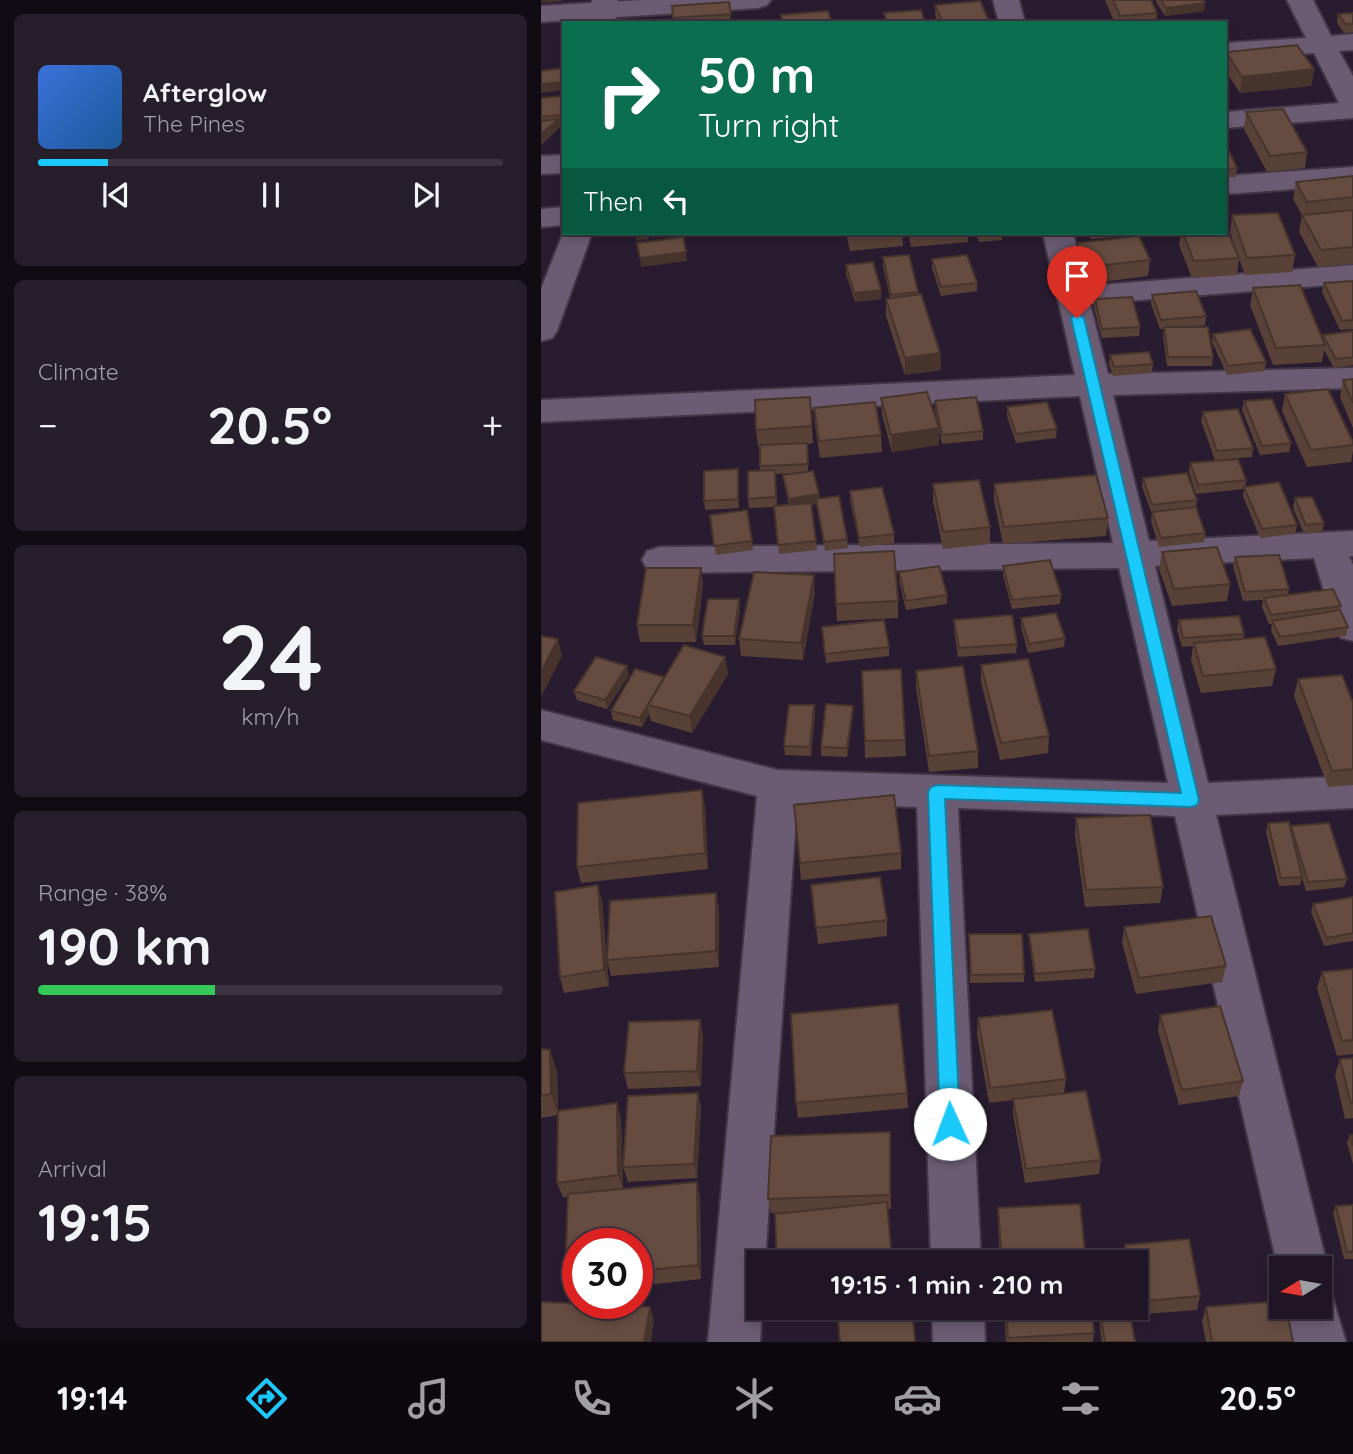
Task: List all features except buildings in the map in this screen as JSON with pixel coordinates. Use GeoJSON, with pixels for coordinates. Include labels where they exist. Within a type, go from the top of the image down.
{"type":"FeatureCollection","features":[{"type":"Feature","properties":{"kind":"street"},"geometry":{"type":"LineString","coordinates":[[541,14],[758,0]]}},
{"type":"Feature","properties":{"kind":"street"},"geometry":{"type":"LineString","coordinates":[[1006,0],[1011,21]]}},
{"type":"Feature","properties":{"kind":"street"},"geometry":{"type":"LineString","coordinates":[[1300,0],[1353,105]]}},
{"type":"Feature","properties":{"kind":"street"},"geometry":{"type":"LineString","coordinates":[[1227,51],[1353,42]]}},
{"type":"Feature","properties":{"kind":"street"},"geometry":{"type":"LineString","coordinates":[[1227,120],[1353,110]]}},
{"type":"Feature","properties":{"kind":"street"},"geometry":{"type":"LineString","coordinates":[[541,165],[562,164]]}},
{"type":"Feature","properties":{"kind":"street"},"geometry":{"type":"LineString","coordinates":[[1227,185],[1353,176]]}},
{"type":"Feature","properties":{"kind":"street"},"geometry":{"type":"LineString","coordinates":[[541,218],[562,216]]}},
{"type":"Feature","properties":{"kind":"street"},"geometry":{"type":"LineString","coordinates":[[541,331],[576,235]]}},
{"type":"Feature","properties":{"kind":"street"},"geometry":{"type":"LineString","coordinates":[[1058,235],[1300,1256]]}},
{"type":"Feature","properties":{"kind":"street"},"geometry":{"type":"LineString","coordinates":[[1072,296],[1353,274]]}},
{"type":"Feature","properties":{"kind":"street"},"geometry":{"type":"LineString","coordinates":[[541,411],[1092,385],[1353,378]]}},
{"type":"Feature","properties":{"kind":"street"},"geometry":{"type":"LineString","coordinates":[[660,560],[1133,555],[1340,544],[1353,628]]}},
{"type":"Feature","properties":{"kind":"street"},"geometry":{"type":"LineString","coordinates":[[541,725],[778,786],[1191,800],[1353,792]]}},
{"type":"Feature","properties":{"kind":"street"},"geometry":{"type":"LineString","coordinates":[[734,1342],[778,786]]}},
{"type":"Feature","properties":{"kind":"street"},"geometry":{"type":"LineString","coordinates":[[937,792],[956,1250]]}},
{"type":"Feature","properties":{"kind":"street"},"geometry":{"type":"LineString","coordinates":[[958,1320],[959,1342]]}},
{"type":"Feature","properties":{"kind":"street"},"geometry":{"type":"LineString","coordinates":[[1315,1320],[1320,1342]]}},
{"type":"Feature","properties":{"kind":"route"},"geometry":{"type":"LineString","coordinates":[[950,1124],[937,792],[1191,800],[1077,318]]}}]}
